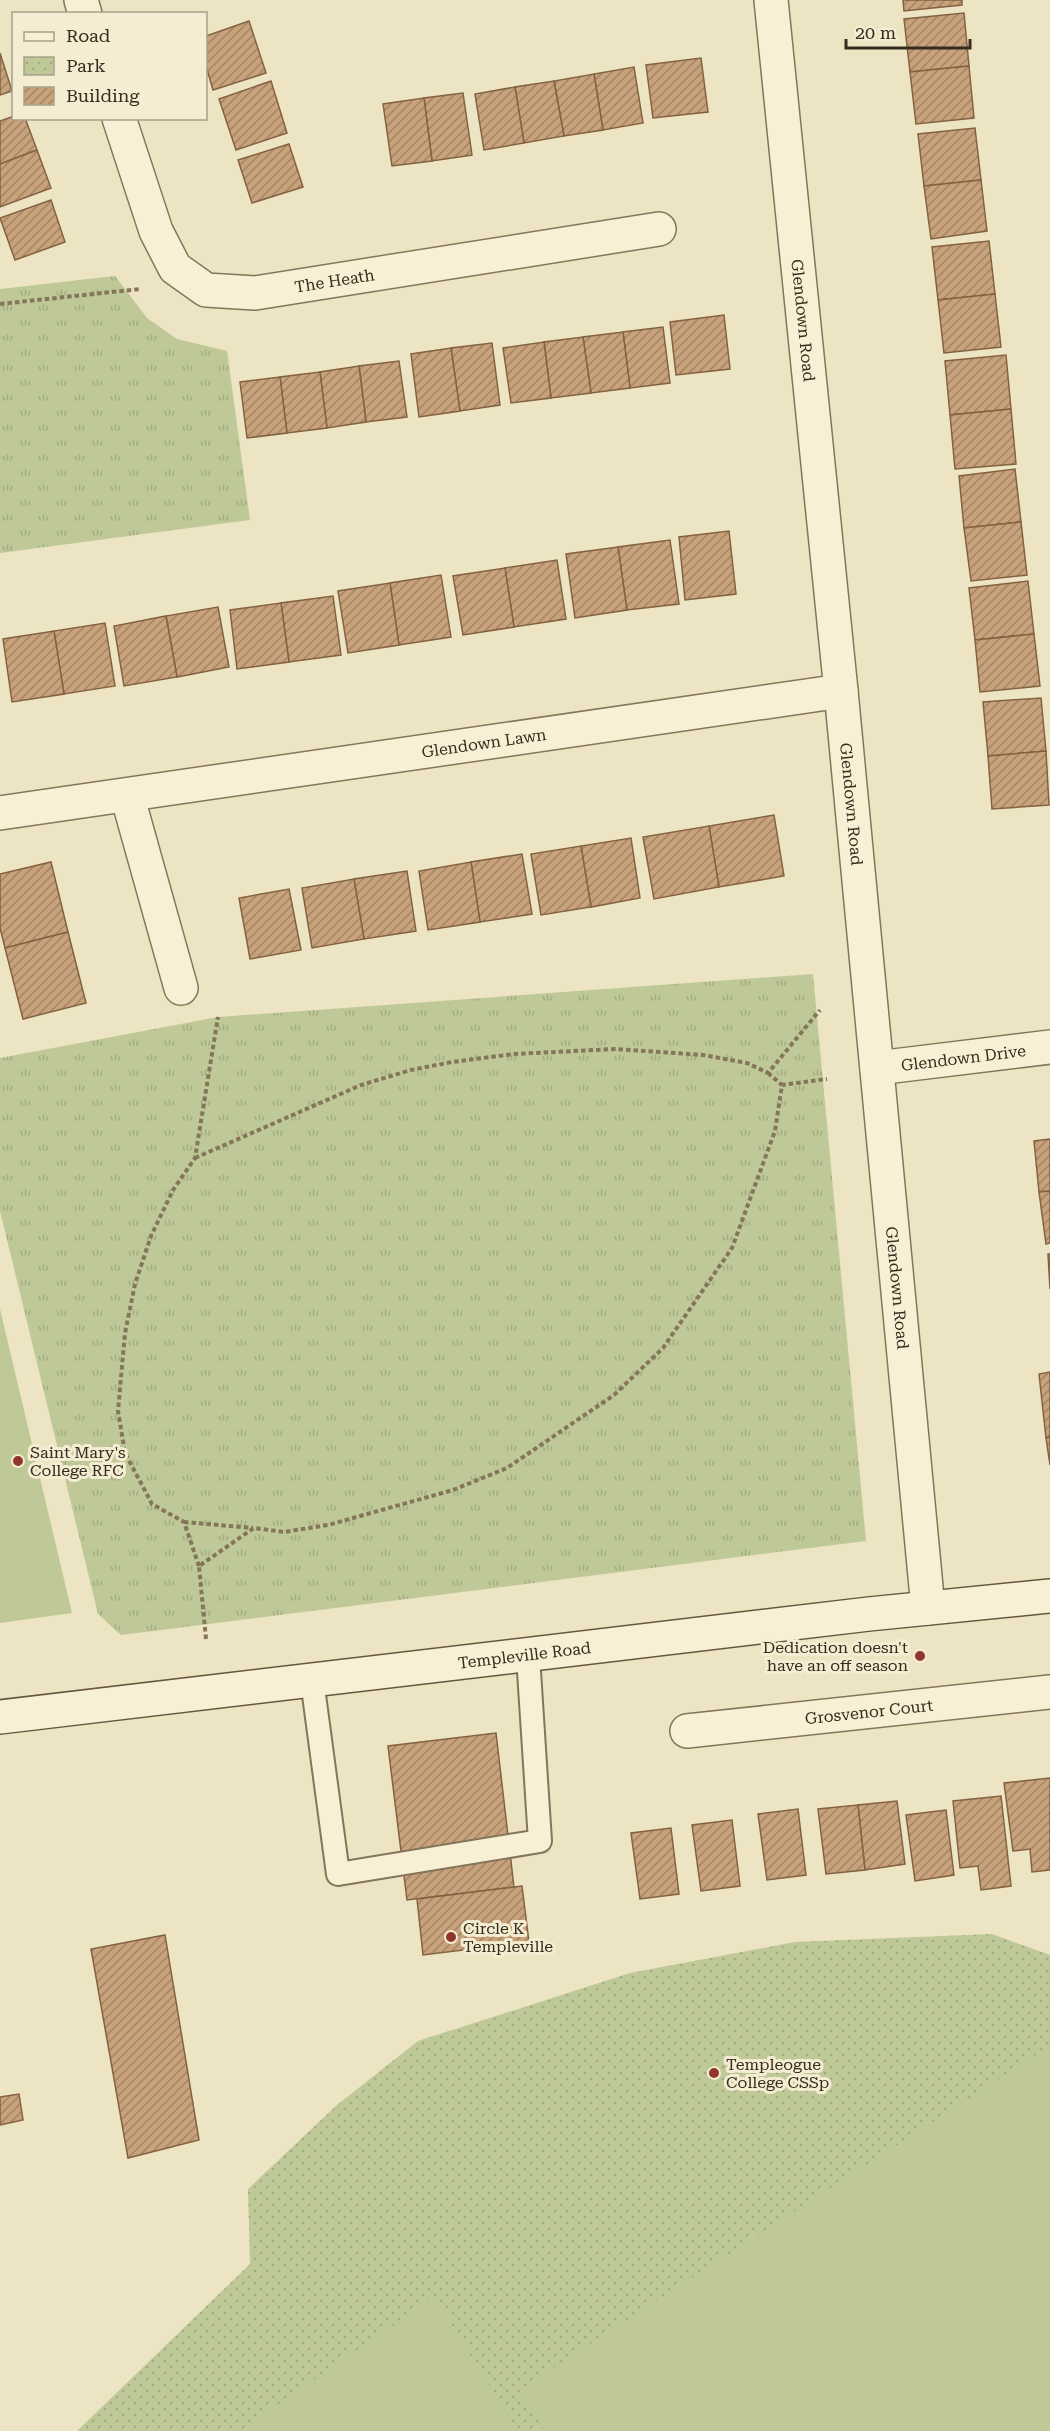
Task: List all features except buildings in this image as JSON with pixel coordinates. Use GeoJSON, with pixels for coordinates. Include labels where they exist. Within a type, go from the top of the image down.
{"type":"FeatureCollection","features":[{"type":"Feature","properties":{"kind":"street","name":"Glendown Road"},"geometry":{"type":"LineString","coordinates":[[771,0],[841,691],[928,1608]]}},
{"type":"Feature","properties":{"kind":"street","name":"The Heath"},"geometry":{"type":"LineString","coordinates":[[120,120],[156,231],[175,268],[206,290],[255,294],[659,229]]}},
{"type":"Feature","properties":{"kind":"street","name":"Glendown Lawn"},"geometry":{"type":"LineString","coordinates":[[0,813],[841,691]]}},
{"type":"Feature","properties":{"kind":"street"},"geometry":{"type":"LineString","coordinates":[[127,795],[181,988]]}},
{"type":"Feature","properties":{"kind":"street","name":"Glendown Drive"},"geometry":{"type":"LineString","coordinates":[[877,1068],[1050,1047]]}},
{"type":"Feature","properties":{"kind":"street","name":"Templeville Road"},"geometry":{"type":"LineString","coordinates":[[0,1717],[928,1608],[1050,1596]]}},
{"type":"Feature","properties":{"kind":"street","name":"Grosvenor Court"},"geometry":{"type":"LineString","coordinates":[[687,1731],[1050,1692]]}},
{"type":"Feature","properties":{"kind":"lane"},"geometry":{"type":"LineString","coordinates":[[312,1680],[338,1874],[540,1841],[528,1656]]}},
{"type":"Feature","properties":{"kind":"path"},"geometry":{"type":"LineString","coordinates":[[0,304],[140,289]]}},
{"type":"Feature","properties":{"kind":"path"},"geometry":{"type":"LineString","coordinates":[[768,1073],[819,1010]]}},
{"type":"Feature","properties":{"kind":"path"},"geometry":{"type":"LineString","coordinates":[[219,1017],[195,1158],[173,1190],[155,1227],[135,1284],[125,1333],[118,1411],[125,1453],[152,1504],[184,1522],[284,1532],[328,1525],[453,1490],[507,1468],[614,1395],[663,1348],[732,1248],[776,1131],[782,1085]]}},
{"type":"Feature","properties":{"kind":"path"},"geometry":{"type":"LineString","coordinates":[[195,1158],[361,1085],[411,1070],[514,1054],[615,1049],[703,1055],[747,1063],[768,1073],[782,1085],[827,1079]]}},
{"type":"Feature","properties":{"kind":"path"},"geometry":{"type":"LineString","coordinates":[[184,1522],[199,1566],[206,1639]]}},
{"type":"Feature","properties":{"kind":"path"},"geometry":{"type":"LineString","coordinates":[[199,1566],[254,1528]]}},
{"type":"Feature","properties":{"kind":"green space"},"geometry":{"type":"Polygon","coordinates":[[[115,276],[147,318],[177,339],[227,351],[250,520],[0,553],[0,289],[115,276]]]}},
{"type":"Feature","properties":{"kind":"green space"},"geometry":{"type":"Polygon","coordinates":[[[813,974],[866,1541],[121,1635],[98,1614],[0,1211],[0,1058],[218,1017],[813,974]]]}},
{"type":"Feature","properties":{"kind":"green space","name":"Saint Mary's College RFC"},"geometry":{"type":"Polygon","coordinates":[[[0,1309],[72,1613],[0,1623],[0,1309]]]}},
{"type":"Feature","properties":{"kind":"green space","name":"Templeogue College CSSp"},"geometry":{"type":"Polygon","coordinates":[[[992,1934],[1050,1955],[1050,2431],[77,2431],[250,2264],[248,2189],[337,2105],[418,2041],[630,1973],[795,1942],[992,1934]]]}},
{"type":"Feature","properties":{"kind":"green space"},"geometry":{"type":"Polygon","coordinates":[[[1050,2046],[1050,2431],[545,2431],[519,2390],[1050,2046]]]}},
{"type":"Feature","properties":{"kind":"green space"},"geometry":{"type":"Polygon","coordinates":[[[434,2297],[518,2431],[240,2431],[434,2297]]]}},
{"type":"Feature","properties":{"kind":"place","name":"Saint Mary's College RFC"},"geometry":{"type":"Point","coordinates":[18,1461]}},
{"type":"Feature","properties":{"kind":"place","name":"Dedication doesn't have an off season"},"geometry":{"type":"Point","coordinates":[920,1656]}},
{"type":"Feature","properties":{"kind":"place","name":"Circle K Templeville"},"geometry":{"type":"Point","coordinates":[451,1937]}},
{"type":"Feature","properties":{"kind":"place","name":"Templeogue College CSSp"},"geometry":{"type":"Point","coordinates":[714,2073]}}]}
